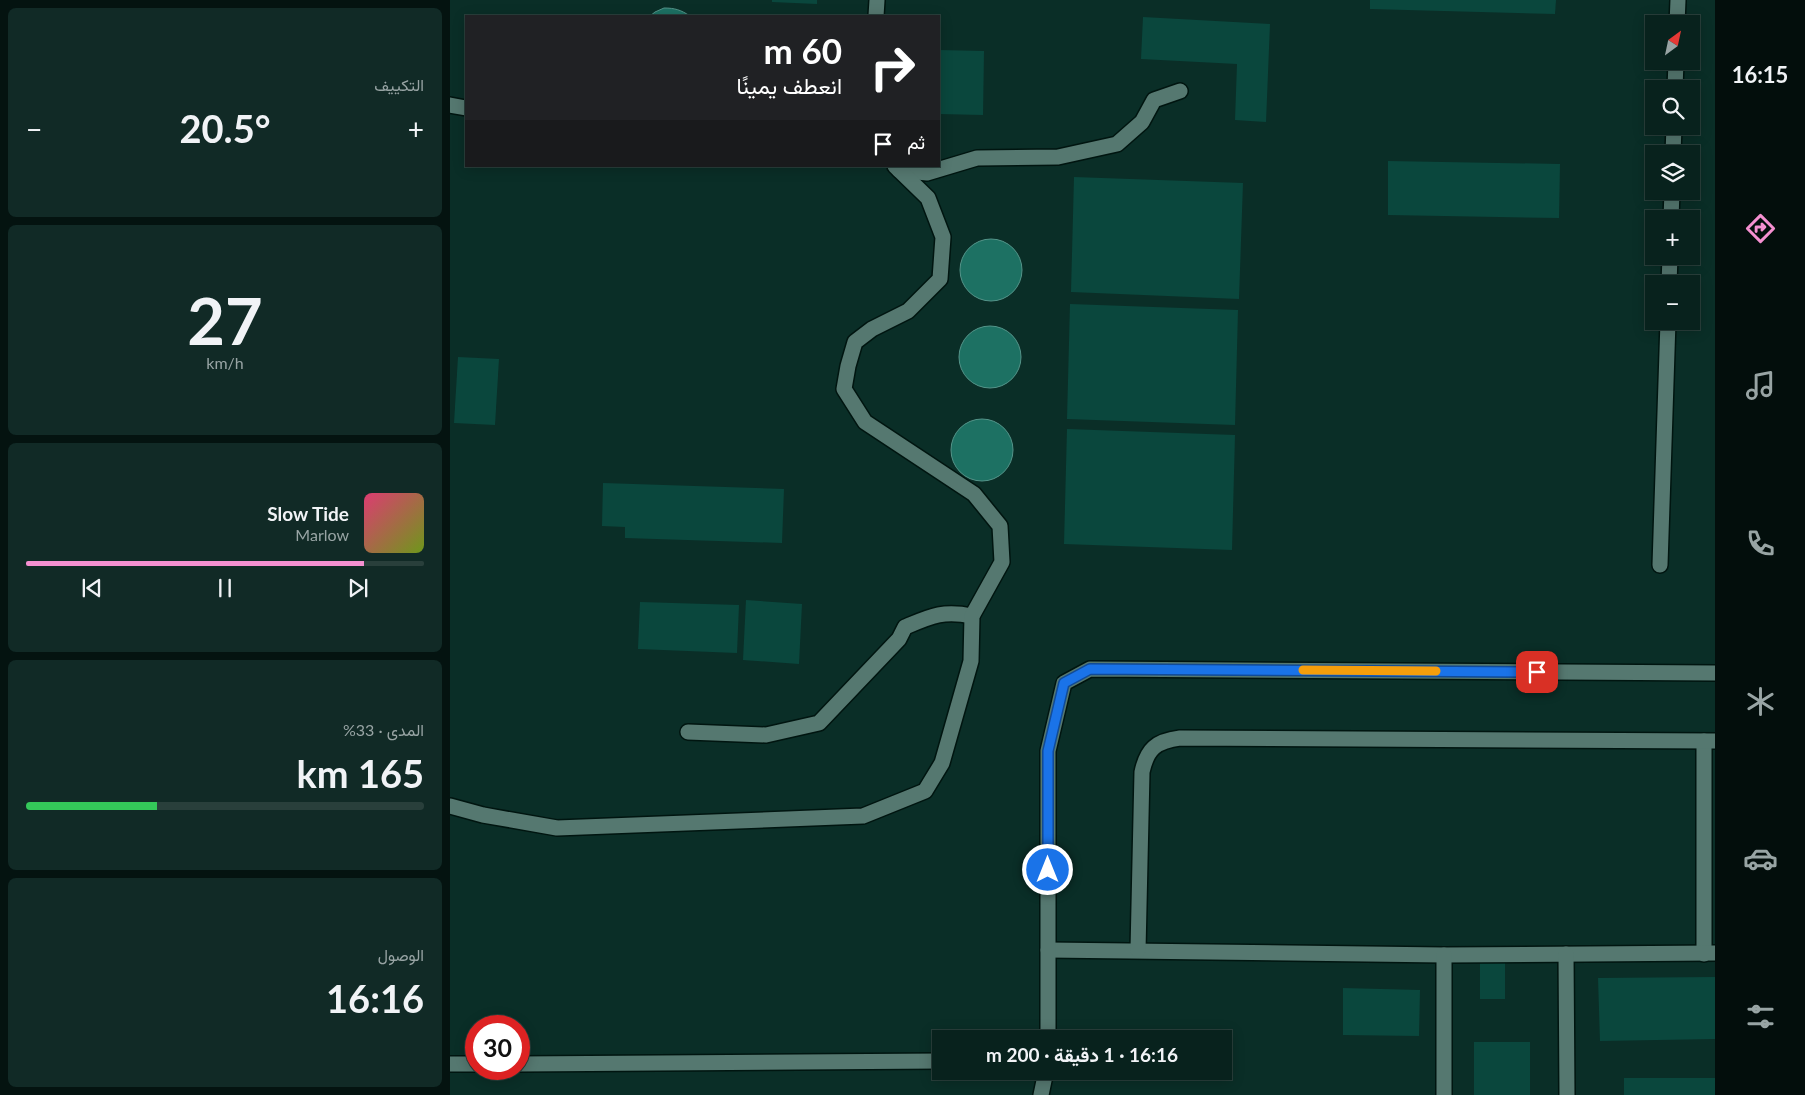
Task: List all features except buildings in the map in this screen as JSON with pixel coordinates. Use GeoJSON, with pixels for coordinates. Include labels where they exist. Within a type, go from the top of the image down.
{"type":"FeatureCollection","features":[{"type":"Feature","properties":{"kind":"street"},"geometry":{"type":"LineString","coordinates":[[876,15],[877,0]]}},
{"type":"Feature","properties":{"kind":"street"},"geometry":{"type":"LineString","coordinates":[[1677,15],[1678,0]]}},
{"type":"Feature","properties":{"kind":"street"},"geometry":{"type":"LineString","coordinates":[[897,168],[927,172],[977,158],[1058,157],[1117,144],[1142,122],[1154,100],[1180,91]]}},
{"type":"Feature","properties":{"kind":"street"},"geometry":{"type":"LineString","coordinates":[[450,105],[465,108]]}},
{"type":"Feature","properties":{"kind":"street"},"geometry":{"type":"LineString","coordinates":[[450,806],[483,815],[556,828],[863,816],[925,791],[942,763],[971,661],[972,616],[1002,562],[1000,526],[974,494],[865,422],[844,390],[854,342],[872,329],[908,311],[940,279],[943,237],[928,198],[897,168]]}},
{"type":"Feature","properties":{"kind":"street"},"geometry":{"type":"LineString","coordinates":[[1660,564],[1668,330]]}},
{"type":"Feature","properties":{"kind":"street"},"geometry":{"type":"LineString","coordinates":[[688,732],[766,735],[819,722],[899,639],[905,627],[931,616],[957,613],[972,616]]}},
{"type":"Feature","properties":{"kind":"street"},"geometry":{"type":"LineString","coordinates":[[1048,1030],[1048,751],[1064,683],[1090,669],[1715,673]]}},
{"type":"Feature","properties":{"kind":"street"},"geometry":{"type":"LineString","coordinates":[[1048,950],[1444,955],[1710,953],[1709,741],[1190,738],[1166,740],[1153,747],[1145,758],[1142,772],[1138,950]]}},
{"type":"Feature","properties":{"kind":"street"},"geometry":{"type":"LineString","coordinates":[[1566,954],[1567,1095]]}},
{"type":"Feature","properties":{"kind":"street"},"geometry":{"type":"LineString","coordinates":[[1444,955],[1444,1095]]}},
{"type":"Feature","properties":{"kind":"street"},"geometry":{"type":"LineString","coordinates":[[530,1064],[932,1061]]}},
{"type":"Feature","properties":{"kind":"street"},"geometry":{"type":"LineString","coordinates":[[450,1064],[465,1064]]}},
{"type":"Feature","properties":{"kind":"street"},"geometry":{"type":"LineString","coordinates":[[1041,1095],[1044,1080]]}},
{"type":"Feature","properties":{"kind":"shaded area"},"geometry":{"type":"Polygon","coordinates":[[[664,8],[671,8],[688,15],[651,15],[664,8]]]}},
{"type":"Feature","properties":{"kind":"shaded area"},"geometry":{"type":"Polygon","coordinates":[[[985,239],[997,239],[1013,248],[1020,258],[1022,270],[1020,282],[1013,292],[997,301],[985,301],[974,296],[965,287],[960,276],[960,264],[965,253],[974,244],[985,239]]]}},
{"type":"Feature","properties":{"kind":"shaded area"},"geometry":{"type":"Polygon","coordinates":[[[984,326],[996,326],[1012,335],[1019,345],[1021,357],[1019,369],[1012,379],[996,388],[984,388],[973,383],[964,374],[959,363],[959,351],[964,340],[973,331],[984,326]]]}},
{"type":"Feature","properties":{"kind":"shaded area"},"geometry":{"type":"Polygon","coordinates":[[[976,419],[988,419],[1004,428],[1011,438],[1013,450],[1011,462],[1004,472],[988,481],[976,481],[965,476],[956,467],[951,456],[951,444],[956,433],[965,424],[976,419]]]}},
{"type":"Feature","properties":{"kind":"slow traffic"},"geometry":{"type":"LineString","coordinates":[[1303,670],[1436,671]]}},
{"type":"Feature","properties":{"kind":"route"},"geometry":{"type":"LineString","coordinates":[[1048,870],[1048,751],[1064,683],[1090,669],[1537,672]]}}]}
